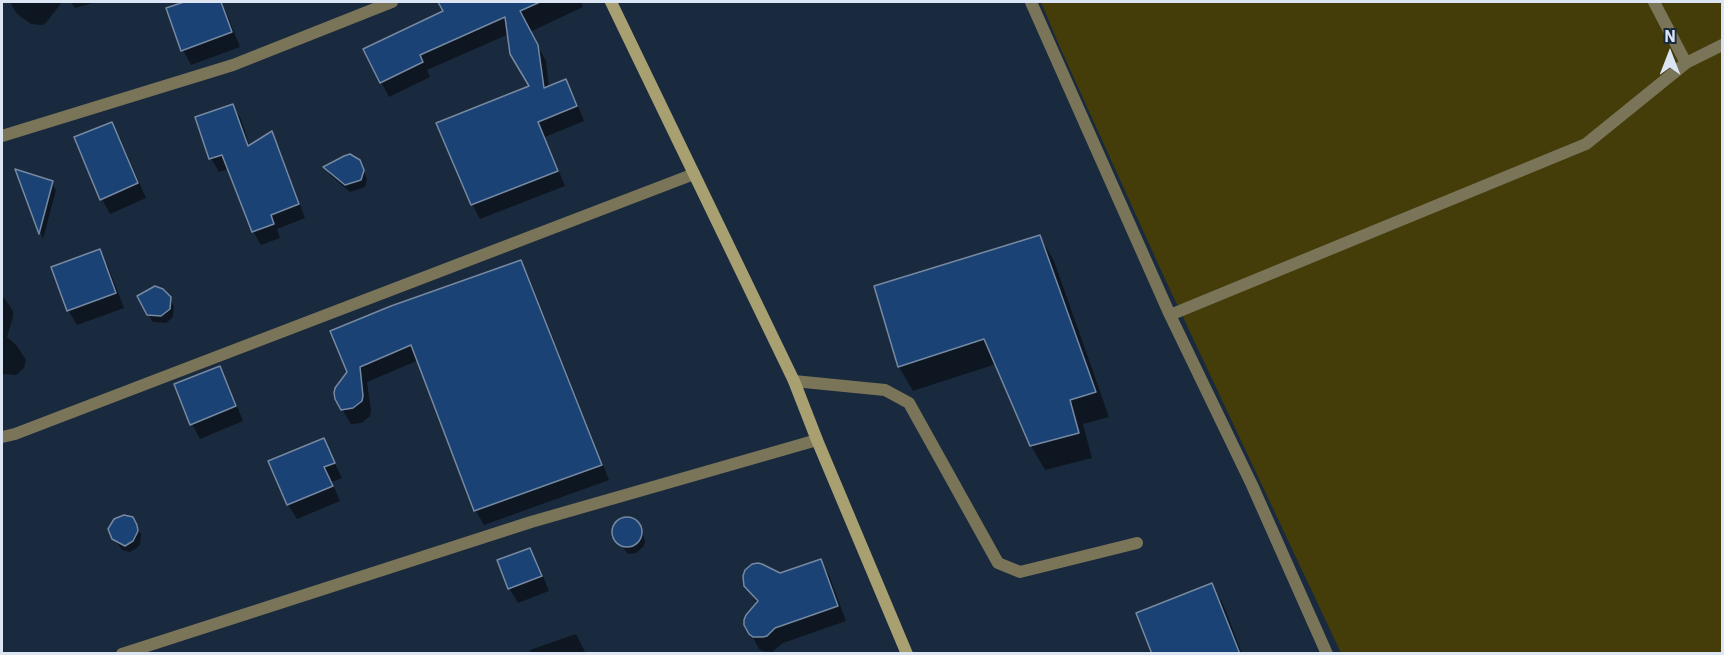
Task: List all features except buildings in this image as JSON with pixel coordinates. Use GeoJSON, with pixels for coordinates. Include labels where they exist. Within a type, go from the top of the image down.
{"type":"FeatureCollection","features":[{"type":"Feature","properties":{"kind":"main road"},"geometry":{"type":"LineString","coordinates":[[611,2],[794,381],[907,654]]}},
{"type":"Feature","properties":{"kind":"street"},"geometry":{"type":"LineString","coordinates":[[2,136],[233,65],[392,2]]}},
{"type":"Feature","properties":{"kind":"street"},"geometry":{"type":"LineString","coordinates":[[1031,2],[1170,315],[1252,485],[1327,654]]}},
{"type":"Feature","properties":{"kind":"street"},"geometry":{"type":"LineString","coordinates":[[1654,2],[1686,63]]}},
{"type":"Feature","properties":{"kind":"street"},"geometry":{"type":"LineString","coordinates":[[1170,315],[1586,144],[1686,63],[1722,45]]}},
{"type":"Feature","properties":{"kind":"street"},"geometry":{"type":"LineString","coordinates":[[2,437],[694,174]]}},
{"type":"Feature","properties":{"kind":"street"},"geometry":{"type":"LineString","coordinates":[[794,381],[885,390],[909,403],[998,563],[1020,572],[1137,543]]}},
{"type":"Feature","properties":{"kind":"street"},"geometry":{"type":"LineString","coordinates":[[122,654],[531,522],[817,440]]}},
{"type":"Feature","properties":{"kind":"shaded area"},"geometry":{"type":"Polygon","coordinates":[[[1041,2],[1722,2],[1722,653],[1341,653],[1165,279],[1041,2]]]}}]}
